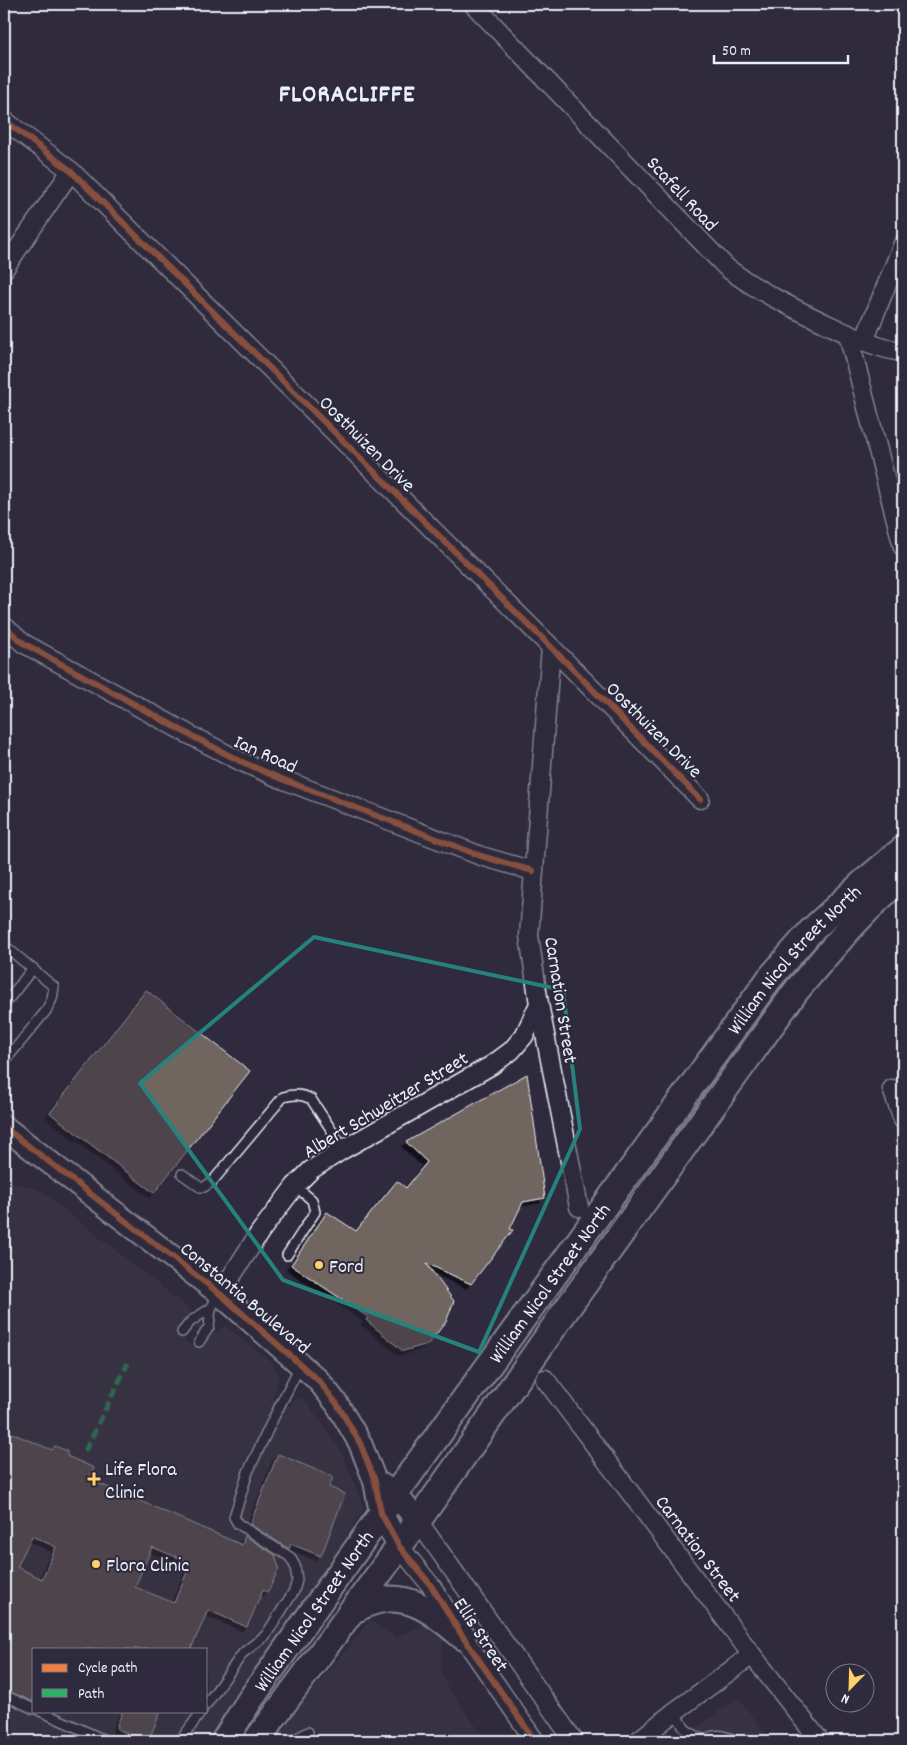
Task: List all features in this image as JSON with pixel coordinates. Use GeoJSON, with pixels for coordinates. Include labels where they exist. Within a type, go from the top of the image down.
{"type":"FeatureCollection","features":[{"type":"Feature","properties":{"kind":"main road","name":"William Nicol Street North"},"geometry":{"type":"LineString","coordinates":[[224,1741],[384,1496],[770,978],[811,930],[903,849]]}},
{"type":"Feature","properties":{"kind":"main road","name":"William Nicol Street North"},"geometry":{"type":"LineString","coordinates":[[256,1741],[418,1521],[561,1317],[790,999],[826,955],[889,889],[903,877]]}},
{"type":"Feature","properties":{"kind":"main road"},"geometry":{"type":"LineString","coordinates":[[351,1611],[375,1601],[402,1600],[417,1604],[428,1610],[463,1637]]}},
{"type":"Feature","properties":{"kind":"street","name":"Scafell Road"},"geometry":{"type":"LineString","coordinates":[[473,4],[727,268],[757,289],[848,334],[881,347],[903,352]]}},
{"type":"Feature","properties":{"kind":"street","name":"Oosthuizen Drive"},"geometry":{"type":"LineString","coordinates":[[4,120],[71,171],[551,647],[700,798]]}},
{"type":"Feature","properties":{"kind":"street"},"geometry":{"type":"LineString","coordinates":[[4,269],[71,171]]}},
{"type":"Feature","properties":{"kind":"street"},"geometry":{"type":"LineString","coordinates":[[864,341],[903,244]]}},
{"type":"Feature","properties":{"kind":"street"},"geometry":{"type":"LineString","coordinates":[[848,334],[903,547]]}},
{"type":"Feature","properties":{"kind":"street","name":"Ian Road"},"geometry":{"type":"LineString","coordinates":[[4,626],[23,643],[240,761],[279,778],[481,856],[534,871]]}},
{"type":"Feature","properties":{"kind":"street","name":"Carnation Street"},"geometry":{"type":"LineString","coordinates":[[551,647],[529,936],[539,1004],[579,1207]]}},
{"type":"Feature","properties":{"kind":"street","name":"Albert Schweitzer Street"},"geometry":{"type":"LineString","coordinates":[[215,1301],[260,1232],[295,1186],[311,1170],[344,1149],[480,1073],[511,1051],[524,1036],[539,1004]]}},
{"type":"Feature","properties":{"kind":"street"},"geometry":{"type":"LineString","coordinates":[[892,1088],[903,1120]]}},
{"type":"Feature","properties":{"kind":"street","name":"Constantia Boulevard"},"geometry":{"type":"LineString","coordinates":[[8,1138],[215,1301],[301,1364],[318,1380],[337,1404],[360,1443],[384,1496],[399,1546]]}},
{"type":"Feature","properties":{"kind":"street","name":"Carnation Street"},"geometry":{"type":"LineString","coordinates":[[545,1379],[752,1655],[820,1741]]}},
{"type":"Feature","properties":{"kind":"street","name":"Constantia Boulevard"},"geometry":{"type":"LineString","coordinates":[[384,1496],[418,1521]]}},
{"type":"Feature","properties":{"kind":"street","name":"Ellis Street"},"geometry":{"type":"LineString","coordinates":[[418,1521],[574,1741]]}},
{"type":"Feature","properties":{"kind":"street","name":"Ellis Street"},"geometry":{"type":"LineString","coordinates":[[399,1546],[432,1587],[463,1637],[535,1741]]}},
{"type":"Feature","properties":{"kind":"street"},"geometry":{"type":"LineString","coordinates":[[638,1741],[752,1655]]}},
{"type":"Feature","properties":{"kind":"lane"},"geometry":{"type":"LineString","coordinates":[[4,944],[54,987],[52,999],[46,1011],[4,1062]]}},
{"type":"Feature","properties":{"kind":"lane"},"geometry":{"type":"LineString","coordinates":[[4,1005],[33,968]]}},
{"type":"Feature","properties":{"kind":"lane"},"geometry":{"type":"LineString","coordinates":[[182,1174],[200,1187],[204,1187],[212,1182],[283,1097],[293,1094],[303,1095],[311,1099],[344,1149]]}},
{"type":"Feature","properties":{"kind":"lane"},"geometry":{"type":"LineString","coordinates":[[287,1255],[315,1212],[312,1200],[295,1186]]}},
{"type":"Feature","properties":{"kind":"lane"},"geometry":{"type":"LineString","coordinates":[[182,1332],[191,1321],[215,1301]]}},
{"type":"Feature","properties":{"kind":"lane"},"geometry":{"type":"LineString","coordinates":[[199,1342],[209,1327],[215,1301]]}},
{"type":"Feature","properties":{"kind":"lane"},"geometry":{"type":"LineString","coordinates":[[208,1702],[243,1653],[266,1634],[294,1591],[297,1580],[295,1566],[290,1557],[238,1524],[234,1517],[248,1472],[301,1364]]}},
{"type":"Feature","properties":{"kind":"lane"},"geometry":{"type":"LineString","coordinates":[[4,1695],[32,1708]]}},
{"type":"Feature","properties":{"kind":"lane"},"geometry":{"type":"LineString","coordinates":[[42,1712],[107,1741]]}},
{"type":"Feature","properties":{"kind":"lane"},"geometry":{"type":"LineString","coordinates":[[180,1741],[201,1712]]}},
{"type":"Feature","properties":{"kind":"lane"},"geometry":{"type":"LineString","coordinates":[[674,1712],[686,1730],[703,1740],[712,1735],[720,1735],[738,1741]]}},
{"type":"Feature","properties":{"kind":"lane"},"geometry":{"type":"LineString","coordinates":[[292,1741],[308,1732]]}},
{"type":"Feature","properties":{"kind":"highlighted area"},"geometry":{"type":"Polygon","coordinates":[[[314,937],[563,990],[580,1129],[479,1352],[283,1280],[140,1083],[314,937]]]}},
{"type":"Feature","properties":{"kind":"shaded area"},"geometry":{"type":"Polygon","coordinates":[[[9,1181],[40,1190],[189,1309],[192,1320],[212,1334],[225,1326],[273,1363],[279,1379],[273,1398],[290,1406],[295,1399],[302,1398],[307,1402],[342,1453],[364,1508],[214,1741],[4,1741],[4,1184],[9,1181]],[[193,1327],[184,1340],[191,1346],[201,1333],[193,1327]],[[278,1455],[250,1524],[277,1536],[274,1545],[288,1550],[291,1544],[321,1555],[345,1494],[329,1487],[333,1477],[278,1455]]]}},
{"type":"Feature","properties":{"kind":"shaded area"},"geometry":{"type":"Polygon","coordinates":[[[370,1620],[396,1637],[423,1625],[444,1639],[440,1665],[446,1685],[487,1741],[271,1741],[370,1620]]]}},
{"type":"Feature","properties":{"kind":"shaded area"},"geometry":{"type":"Polygon","coordinates":[[[738,1698],[772,1741],[677,1741],[738,1698]]]}},
{"type":"Feature","properties":{"kind":"building"},"geometry":{"type":"Polygon","coordinates":[[[146,990],[250,1071],[154,1193],[50,1113],[146,990]]]}},
{"type":"Feature","properties":{"kind":"building"},"geometry":{"type":"Polygon","coordinates":[[[527,1074],[545,1198],[523,1202],[510,1229],[513,1230],[471,1284],[426,1263],[454,1301],[446,1322],[428,1344],[403,1351],[366,1320],[368,1317],[291,1265],[327,1212],[356,1231],[397,1181],[406,1188],[427,1162],[406,1142],[527,1074]]]}},
{"type":"Feature","properties":{"kind":"building","name":"Flora Clinic"},"geometry":{"type":"Polygon","coordinates":[[[4,1430],[52,1450],[55,1446],[67,1451],[67,1456],[94,1468],[89,1479],[242,1545],[245,1536],[275,1555],[279,1568],[268,1592],[263,1590],[247,1627],[208,1610],[191,1648],[32,1648],[32,1701],[4,1689],[4,1430]],[[32,1536],[17,1567],[42,1579],[56,1547],[32,1536]],[[152,1547],[135,1587],[174,1603],[191,1563],[152,1547]]]}},
{"type":"Feature","properties":{"kind":"building"},"geometry":{"type":"Polygon","coordinates":[[[278,1454],[333,1477],[329,1487],[345,1494],[321,1556],[291,1544],[289,1549],[250,1524],[278,1454]]]}},
{"type":"Feature","properties":{"kind":"building"},"geometry":{"type":"Polygon","coordinates":[[[123,1712],[161,1712],[149,1739],[140,1735],[139,1738],[117,1729],[123,1712]]]}},
{"type":"Feature","properties":{"kind":"marked path"},"geometry":{"type":"LineString","coordinates":[[85,1451],[128,1363]]}},
{"type":"Feature","properties":{"kind":"cycle path"},"geometry":{"type":"LineString","coordinates":[[4,120],[71,171],[551,647],[700,799]]}},
{"type":"Feature","properties":{"kind":"cycle path"},"geometry":{"type":"LineString","coordinates":[[4,626],[23,643],[240,761],[279,778],[481,856],[533,871]]}},
{"type":"Feature","properties":{"kind":"cycle path"},"geometry":{"type":"LineString","coordinates":[[4,1127],[220,1294],[318,1380],[337,1404],[360,1443],[375,1481],[381,1513],[399,1546],[432,1587],[463,1637],[535,1741]]}},
{"type":"Feature","properties":{"kind":"place","name":"Ford"},"geometry":{"type":"Point","coordinates":[319,1265]}},
{"type":"Feature","properties":{"kind":"place","name":"Life Flora Clinic"},"geometry":{"type":"Point","coordinates":[94,1479]}},
{"type":"Feature","properties":{"kind":"place","name":"Flora Clinic"},"geometry":{"type":"Point","coordinates":[96,1564]}},
{"type":"Feature","properties":{"kind":"district","name":"FLORACLIFFE"},"geometry":{"type":"Point","coordinates":[347,92]}}]}
